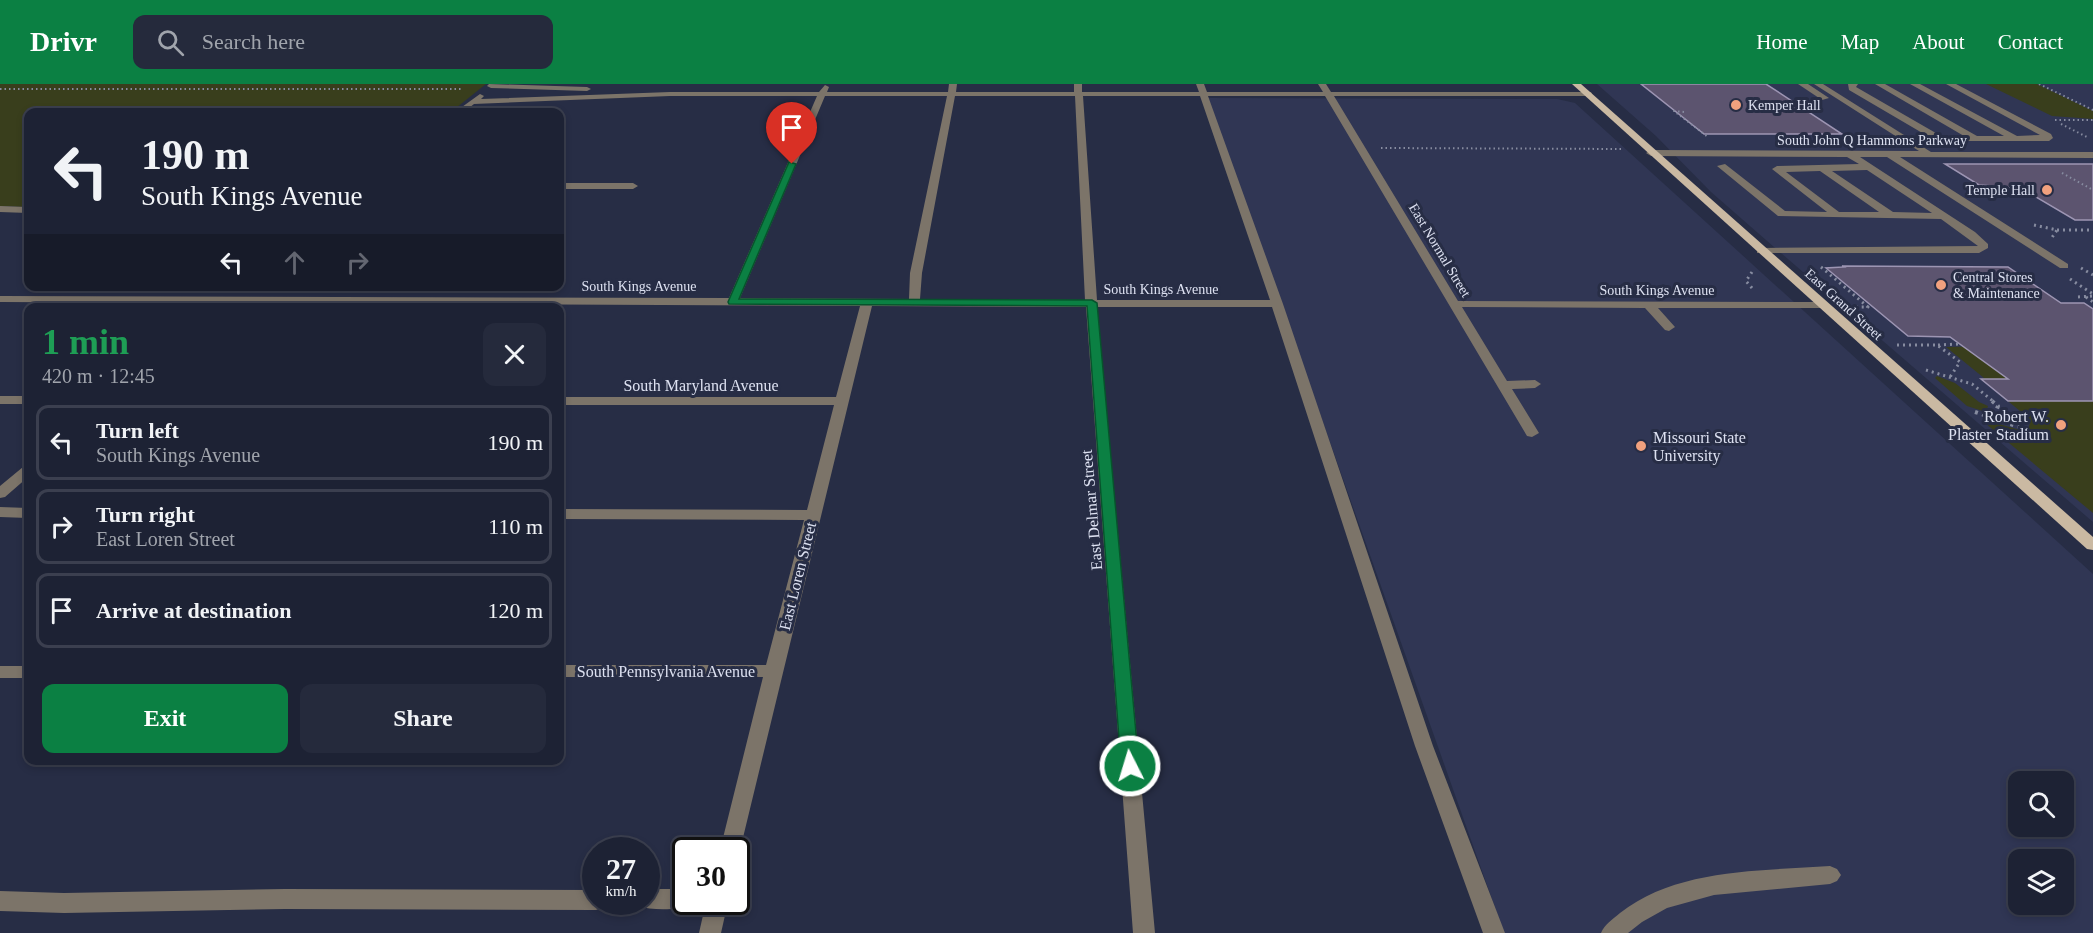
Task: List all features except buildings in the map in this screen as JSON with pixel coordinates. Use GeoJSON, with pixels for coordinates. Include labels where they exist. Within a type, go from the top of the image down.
{"type":"FeatureCollection","features":[{"type":"Feature","properties":{"kind":"main road","name":"East Grand Street"},"geometry":{"type":"LineString","coordinates":[[1576,84],[2093,545]]}},
{"type":"Feature","properties":{"kind":"street"},"geometry":{"type":"LineString","coordinates":[[699,94],[706,84]]}},
{"type":"Feature","properties":{"kind":"street"},"geometry":{"type":"LineString","coordinates":[[733,302],[827,84]]}},
{"type":"Feature","properties":{"kind":"street"},"geometry":{"type":"LineString","coordinates":[[1200,84],[1277,304],[1424,746],[1494,933]]}},
{"type":"Feature","properties":{"kind":"street","name":"East Normal Street"},"geometry":{"type":"LineString","coordinates":[[1322,84],[1532,433]]}},
{"type":"Feature","properties":{"kind":"street"},"geometry":{"type":"LineString","coordinates":[[1443,84],[1452,95]]}},
{"type":"Feature","properties":{"kind":"street"},"geometry":{"type":"LineString","coordinates":[[1802,84],[1912,154]]}},
{"type":"Feature","properties":{"kind":"street"},"geometry":{"type":"LineString","coordinates":[[1818,84],[1929,154]]}},
{"type":"Feature","properties":{"kind":"street"},"geometry":{"type":"LineString","coordinates":[[1854,84],[1851,85],[1852,88],[1936,138],[1977,140],[2049,138],[1950,84]]}},
{"type":"Feature","properties":{"kind":"street"},"geometry":{"type":"LineString","coordinates":[[1879,84],[1977,140]]}},
{"type":"Feature","properties":{"kind":"street"},"geometry":{"type":"LineString","coordinates":[[1914,84],[2043,154]]}},
{"type":"Feature","properties":{"kind":"street"},"geometry":{"type":"LineString","coordinates":[[464,108],[492,85],[670,94]]}},
{"type":"Feature","properties":{"kind":"street"},"geometry":{"type":"LineString","coordinates":[[914,303],[916,273],[952,89]]}},
{"type":"Feature","properties":{"kind":"street"},"geometry":{"type":"LineString","coordinates":[[472,102],[670,94],[822,94],[952,89],[1078,89],[1203,95],[1588,94]]}},
{"type":"Feature","properties":{"kind":"street","name":"East Delmar Street"},"geometry":{"type":"LineString","coordinates":[[1078,89],[1092,303],[1144,933]]}},
{"type":"Feature","properties":{"kind":"street","name":"South John Q Hammons Parkway"},"geometry":{"type":"LineString","coordinates":[[1651,153],[2093,155]]}},
{"type":"Feature","properties":{"kind":"street"},"geometry":{"type":"LineString","coordinates":[[1761,251],[1979,250],[1984,246],[1982,242],[1848,153]]}},
{"type":"Feature","properties":{"kind":"street"},"geometry":{"type":"LineString","coordinates":[[1889,154],[2064,266]]}},
{"type":"Feature","properties":{"kind":"street"},"geometry":{"type":"LineString","coordinates":[[1722,166],[1782,214],[1943,216]]}},
{"type":"Feature","properties":{"kind":"street"},"geometry":{"type":"LineString","coordinates":[[1837,215],[1777,169],[1870,167]]}},
{"type":"Feature","properties":{"kind":"street"},"geometry":{"type":"LineString","coordinates":[[1822,168],[1891,216]]}},
{"type":"Feature","properties":{"kind":"street"},"geometry":{"type":"LineString","coordinates":[[564,186],[633,186]]}},
{"type":"Feature","properties":{"kind":"street"},"geometry":{"type":"LineString","coordinates":[[0,209],[24,210]]}},
{"type":"Feature","properties":{"kind":"street"},"geometry":{"type":"LineString","coordinates":[[223,303],[236,291]]}},
{"type":"Feature","properties":{"kind":"street","name":"South Kings Avenue"},"geometry":{"type":"LineString","coordinates":[[0,299],[1277,304]]}},
{"type":"Feature","properties":{"kind":"street","name":"East Loren Street"},"geometry":{"type":"LineString","coordinates":[[733,837],[867,303]]}},
{"type":"Feature","properties":{"kind":"street","name":"South Kings Avenue"},"geometry":{"type":"LineString","coordinates":[[1455,304],[1822,305]]}},
{"type":"Feature","properties":{"kind":"street"},"geometry":{"type":"LineString","coordinates":[[1649,304],[1669,327]]}},
{"type":"Feature","properties":{"kind":"street"},"geometry":{"type":"LineString","coordinates":[[1503,385],[1534,384]]}},
{"type":"Feature","properties":{"kind":"street"},"geometry":{"type":"LineString","coordinates":[[0,400],[24,400]]}},
{"type":"Feature","properties":{"kind":"street","name":"South Maryland Avenue"},"geometry":{"type":"LineString","coordinates":[[564,401],[842,401]]}},
{"type":"Feature","properties":{"kind":"street"},"geometry":{"type":"LineString","coordinates":[[0,494],[24,473]]}},
{"type":"Feature","properties":{"kind":"street"},"geometry":{"type":"LineString","coordinates":[[0,512],[24,513]]}},
{"type":"Feature","properties":{"kind":"street"},"geometry":{"type":"LineString","coordinates":[[564,514],[813,515]]}},
{"type":"Feature","properties":{"kind":"street","name":"South Pennsylvania Avenue"},"geometry":{"type":"LineString","coordinates":[[564,671],[773,671]]}},
{"type":"Feature","properties":{"kind":"street"},"geometry":{"type":"LineString","coordinates":[[0,672],[24,672]]}},
{"type":"Feature","properties":{"kind":"street"},"geometry":{"type":"LineString","coordinates":[[1612,933],[1656,902],[1704,886],[1830,875]]}},
{"type":"Feature","properties":{"kind":"street"},"geometry":{"type":"LineString","coordinates":[[0,901],[64,903],[285,899],[582,900]]}},
{"type":"Feature","properties":{"kind":"street"},"geometry":{"type":"LineString","coordinates":[[710,933],[714,915]]}},
{"type":"Feature","properties":{"kind":"path"},"geometry":{"type":"LineString","coordinates":[[2039,84],[2093,110]]}},
{"type":"Feature","properties":{"kind":"path"},"geometry":{"type":"LineString","coordinates":[[0,89],[472,89]]}},
{"type":"Feature","properties":{"kind":"path"},"geometry":{"type":"LineString","coordinates":[[1684,112],[1674,111],[1711,139]]}},
{"type":"Feature","properties":{"kind":"path"},"geometry":{"type":"LineString","coordinates":[[2053,120],[2093,120]]}},
{"type":"Feature","properties":{"kind":"path"},"geometry":{"type":"LineString","coordinates":[[1360,148],[1623,149]]}},
{"type":"Feature","properties":{"kind":"path"},"geometry":{"type":"LineString","coordinates":[[2056,170],[2093,190]]}},
{"type":"Feature","properties":{"kind":"path"},"geometry":{"type":"LineString","coordinates":[[2034,231],[2093,230]]}},
{"type":"Feature","properties":{"kind":"path"},"geometry":{"type":"LineString","coordinates":[[2075,264],[2093,273]]}},
{"type":"Feature","properties":{"kind":"path"},"geometry":{"type":"LineString","coordinates":[[1812,268],[1821,267],[1868,307],[1847,307]]}},
{"type":"Feature","properties":{"kind":"path"},"geometry":{"type":"LineString","coordinates":[[1754,269],[1746,281],[1759,294]]}},
{"type":"Feature","properties":{"kind":"path"},"geometry":{"type":"LineString","coordinates":[[2067,278],[2093,295]]}},
{"type":"Feature","properties":{"kind":"path"},"geometry":{"type":"LineString","coordinates":[[2078,297],[2093,295]]}},
{"type":"Feature","properties":{"kind":"path"},"geometry":{"type":"LineString","coordinates":[[2085,297],[2093,302]]}},
{"type":"Feature","properties":{"kind":"path"},"geometry":{"type":"LineString","coordinates":[[1891,345],[1959,344]]}},
{"type":"Feature","properties":{"kind":"path"},"geometry":{"type":"LineString","coordinates":[[1937,345],[1960,363],[1950,377]]}},
{"type":"Feature","properties":{"kind":"path"},"geometry":{"type":"LineString","coordinates":[[1916,367],[1972,384],[1998,406],[1993,419]]}},
{"type":"Feature","properties":{"kind":"path"},"geometry":{"type":"LineString","coordinates":[[1965,409],[2028,430]]}},
{"type":"Feature","properties":{"kind":"shaded area"},"geometry":{"type":"Polygon","coordinates":[[[1597,84],[2093,84],[2093,522],[1711,192],[1656,136],[1597,84]]]}},
{"type":"Feature","properties":{"kind":"shaded area","name":"Missouri State University"},"geometry":{"type":"Polygon","coordinates":[[[1208,98],[1557,99],[1575,103],[2093,574],[2093,933],[1504,933],[1208,98]]]}},
{"type":"Feature","properties":{"kind":"green space"},"geometry":{"type":"Polygon","coordinates":[[[0,84],[486,84],[456,108],[24,108],[24,207],[0,206],[0,84]]]}},
{"type":"Feature","properties":{"kind":"green space"},"geometry":{"type":"Polygon","coordinates":[[[1986,84],[2037,84],[2093,111],[2093,119],[2052,116],[1986,84]]]}},
{"type":"Feature","properties":{"kind":"green space","name":"Robert W. Plaster Stadium"},"geometry":{"type":"Polygon","coordinates":[[[2093,344],[2093,513],[1985,423],[1999,424],[2027,432],[2031,420],[1946,347],[2093,344]]]}},
{"type":"Feature","properties":{"kind":"green space"},"geometry":{"type":"Polygon","coordinates":[[[1937,376],[1955,383],[1979,402],[1988,406],[1986,412],[1967,406],[1935,378],[1937,376]]]}},
{"type":"Feature","properties":{"kind":"place","name":"Kemper Hall"},"geometry":{"type":"Point","coordinates":[1736,105]}},
{"type":"Feature","properties":{"kind":"place","name":"Temple Hall"},"geometry":{"type":"Point","coordinates":[2047,190]}},
{"type":"Feature","properties":{"kind":"place","name":"Central Stores & Maintenance"},"geometry":{"type":"Point","coordinates":[1941,285]}},
{"type":"Feature","properties":{"kind":"place","name":"Robert W. Plaster Stadium"},"geometry":{"type":"Point","coordinates":[2061,425]}},
{"type":"Feature","properties":{"kind":"place","name":"Missouri State University"},"geometry":{"type":"Point","coordinates":[1641,446]}},
{"type":"Feature","properties":{"kind":"route"},"geometry":{"type":"LineString","coordinates":[[792,164],[733,302],[1092,303],[1130,766]]}}]}
